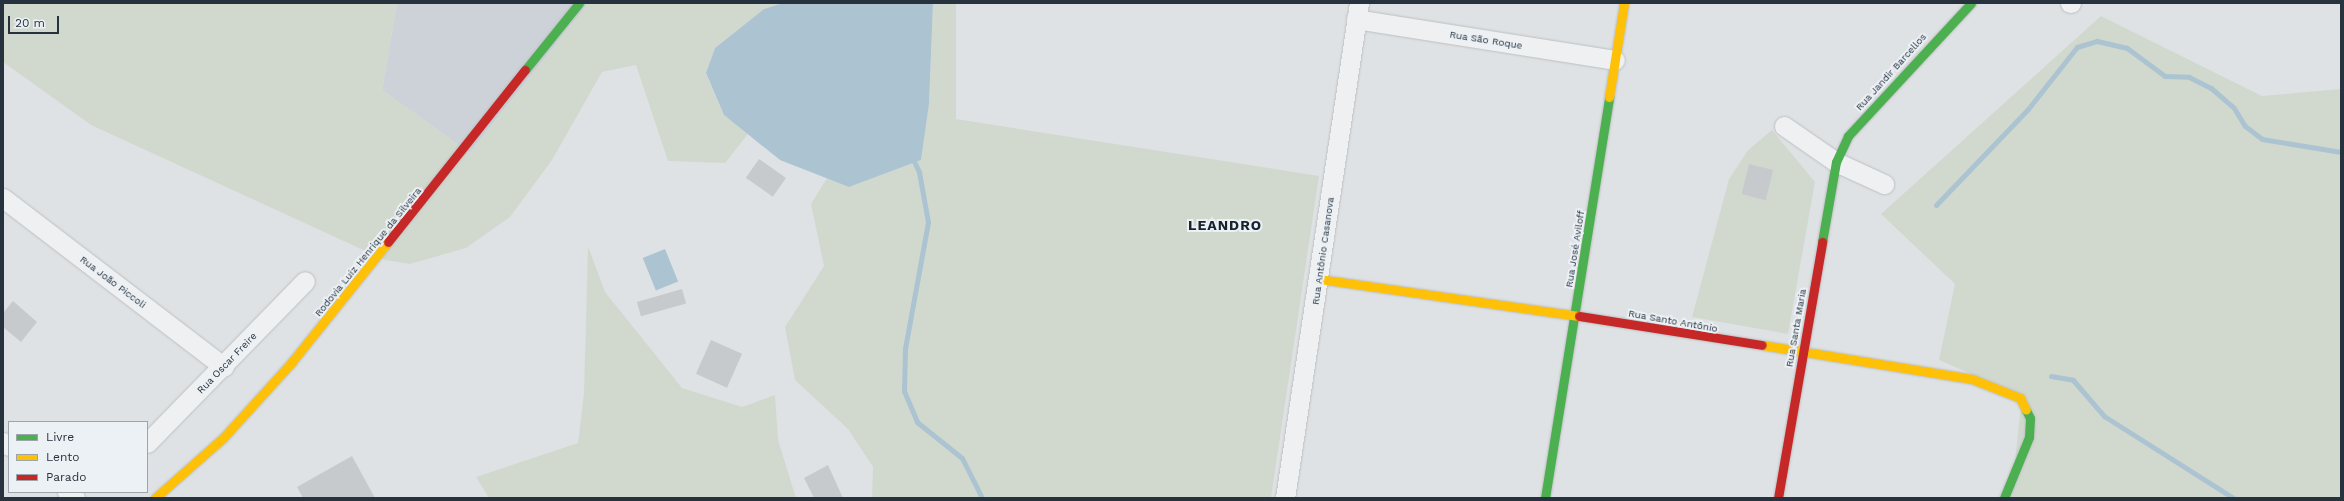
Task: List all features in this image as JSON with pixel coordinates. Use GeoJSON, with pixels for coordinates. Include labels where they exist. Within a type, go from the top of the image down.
{"type":"FeatureCollection","features":[{"type":"Feature","properties":{"kind":"street","name":"Rodovia Luiz Henrique da Silveira"},"geometry":{"type":"LineString","coordinates":[[155,498],[224,437],[291,363],[384,251],[579,3]]}},
{"type":"Feature","properties":{"kind":"street","name":"Rua José Aviloff"},"geometry":{"type":"LineString","coordinates":[[1545,498],[1624,3]]}},
{"type":"Feature","properties":{"kind":"street","name":"Rua Jandir Barcellos"},"geometry":{"type":"LineString","coordinates":[[1836,162],[1848,136],[1971,3]]}},
{"type":"Feature","properties":{"kind":"street","name":"Rua São Roque"},"geometry":{"type":"LineString","coordinates":[[1358,11],[1615,60]]}},
{"type":"Feature","properties":{"kind":"street","name":"Rua Antônio Casanova"},"geometry":{"type":"LineString","coordinates":[[1285,498],[1358,11]]}},
{"type":"Feature","properties":{"kind":"street"},"geometry":{"type":"LineString","coordinates":[[1784,126],[1836,162],[1884,184]]}},
{"type":"Feature","properties":{"kind":"street","name":"Rua Santa Maria"},"geometry":{"type":"LineString","coordinates":[[1778,498],[1836,162]]}},
{"type":"Feature","properties":{"kind":"street","name":"Rua João Piccoli"},"geometry":{"type":"LineString","coordinates":[[3,198],[224,367]]}},
{"type":"Feature","properties":{"kind":"street","name":"Rua Santo Antônio"},"geometry":{"type":"LineString","coordinates":[[1319,279],[1575,315],[1802,354],[1972,379],[2020,398],[2027,407],[2030,437],[2004,498]]}},
{"type":"Feature","properties":{"kind":"street","name":"Rua Oscar Freire"},"geometry":{"type":"LineString","coordinates":[[148,442],[224,367],[305,281]]}},
{"type":"Feature","properties":{"kind":"shaded area"},"geometry":{"type":"Polygon","coordinates":[[[3,3],[397,3],[382,90],[470,153],[588,3],[783,3],[764,9],[715,48],[706,74],[724,115],[748,134],[725,163],[668,161],[636,65],[602,72],[552,160],[510,217],[466,248],[410,264],[385,260],[91,125],[3,62],[3,3]]]}},
{"type":"Feature","properties":{"kind":"shaded area"},"geometry":{"type":"Polygon","coordinates":[[[397,3],[588,3],[470,153],[382,90],[397,3]]]}},
{"type":"Feature","properties":{"kind":"shaded area"},"geometry":{"type":"Polygon","coordinates":[[[933,3],[956,3],[956,119],[1319,176],[1271,498],[872,498],[873,467],[848,429],[795,380],[785,327],[824,266],[811,204],[827,178],[849,187],[921,160],[929,104],[933,3]]]}},
{"type":"Feature","properties":{"kind":"shaded area"},"geometry":{"type":"Polygon","coordinates":[[[2101,16],[2262,96],[2341,89],[2341,498],[2011,498],[2022,396],[1939,360],[1955,284],[1881,214],[2101,16]]]}},
{"type":"Feature","properties":{"kind":"shaded area"},"geometry":{"type":"Polygon","coordinates":[[[1772,130],[1815,182],[1788,334],[1692,317],[1729,179],[1748,150],[1772,130]]]}},
{"type":"Feature","properties":{"kind":"shaded area"},"geometry":{"type":"Polygon","coordinates":[[[588,246],[605,292],[682,388],[742,407],[775,395],[778,440],[796,498],[489,498],[476,477],[578,443],[584,393],[588,246]]]}},
{"type":"Feature","properties":{"kind":"water"},"geometry":{"type":"Polygon","coordinates":[[[783,3],[933,3],[929,104],[921,160],[849,187],[780,160],[724,115],[706,73],[715,48],[764,9],[783,3]]]}},
{"type":"Feature","properties":{"kind":"water"},"geometry":{"type":"Polygon","coordinates":[[[665,249],[678,281],[656,290],[643,258],[665,249]]]}},
{"type":"Feature","properties":{"kind":"building"},"geometry":{"type":"Polygon","coordinates":[[[759,159],[786,178],[773,197],[746,178],[759,159]]]}},
{"type":"Feature","properties":{"kind":"building"},"geometry":{"type":"Polygon","coordinates":[[[1749,164],[1773,170],[1766,200],[1742,194],[1749,164]]]}},
{"type":"Feature","properties":{"kind":"building"},"geometry":{"type":"Polygon","coordinates":[[[682,289],[686,303],[641,316],[637,302],[682,289]]]}},
{"type":"Feature","properties":{"kind":"building"},"geometry":{"type":"Polygon","coordinates":[[[13,301],[37,322],[21,342],[3,327],[3,313],[13,301]]]}},
{"type":"Feature","properties":{"kind":"building"},"geometry":{"type":"Polygon","coordinates":[[[711,340],[742,354],[727,388],[696,374],[711,340]]]}},
{"type":"Feature","properties":{"kind":"building"},"geometry":{"type":"Polygon","coordinates":[[[352,456],[375,498],[303,498],[297,487],[352,456]]]}},
{"type":"Feature","properties":{"kind":"building"},"geometry":{"type":"Polygon","coordinates":[[[828,465],[843,498],[814,498],[804,478],[828,465]]]}},
{"type":"Feature","properties":{"kind":"waterway"},"geometry":{"type":"LineString","coordinates":[[1936,205],[2028,109],[2077,47],[2097,41],[2127,48],[2165,76],[2189,77],[2211,88],[2234,108],[2245,126],[2262,139],[2341,152]]}},
{"type":"Feature","properties":{"kind":"waterway"},"geometry":{"type":"LineString","coordinates":[[912,157],[919,172],[928,222],[905,349],[904,391],[917,422],[962,458],[982,498]]}},
{"type":"Feature","properties":{"kind":"waterway"},"geometry":{"type":"LineString","coordinates":[[2051,376],[2073,380],[2104,416],[2233,498]]}},
{"type":"Feature","properties":{"kind":"traffic: fast"},"geometry":{"type":"LineString","coordinates":[[525,70],[579,3]]}},
{"type":"Feature","properties":{"kind":"traffic: fast"},"geometry":{"type":"LineString","coordinates":[[1822,242],[1836,162],[1848,136],[1971,3]]}},
{"type":"Feature","properties":{"kind":"traffic: fast"},"geometry":{"type":"LineString","coordinates":[[1545,498],[1609,97]]}},
{"type":"Feature","properties":{"kind":"traffic: fast"},"geometry":{"type":"LineString","coordinates":[[2004,498],[2029,437],[2030,418],[2026,410]]}},
{"type":"Feature","properties":{"kind":"traffic: slow"},"geometry":{"type":"LineString","coordinates":[[1609,97],[1624,3]]}},
{"type":"Feature","properties":{"kind":"traffic: slow"},"geometry":{"type":"LineString","coordinates":[[155,498],[224,437],[291,363],[388,242]]}},
{"type":"Feature","properties":{"kind":"traffic: slow"},"geometry":{"type":"LineString","coordinates":[[1319,279],[1579,316]]}},
{"type":"Feature","properties":{"kind":"traffic: slow"},"geometry":{"type":"LineString","coordinates":[[1762,345],[1972,379],[2020,398],[2026,410]]}},
{"type":"Feature","properties":{"kind":"traffic: jam"},"geometry":{"type":"LineString","coordinates":[[388,242],[525,70]]}},
{"type":"Feature","properties":{"kind":"traffic: jam"},"geometry":{"type":"LineString","coordinates":[[1778,498],[1822,242]]}},
{"type":"Feature","properties":{"kind":"traffic: jam"},"geometry":{"type":"LineString","coordinates":[[1579,316],[1762,345]]}},
{"type":"Feature","properties":{"kind":"district","name":"LEANDRO"},"geometry":{"type":"Point","coordinates":[1225,225]}}]}
